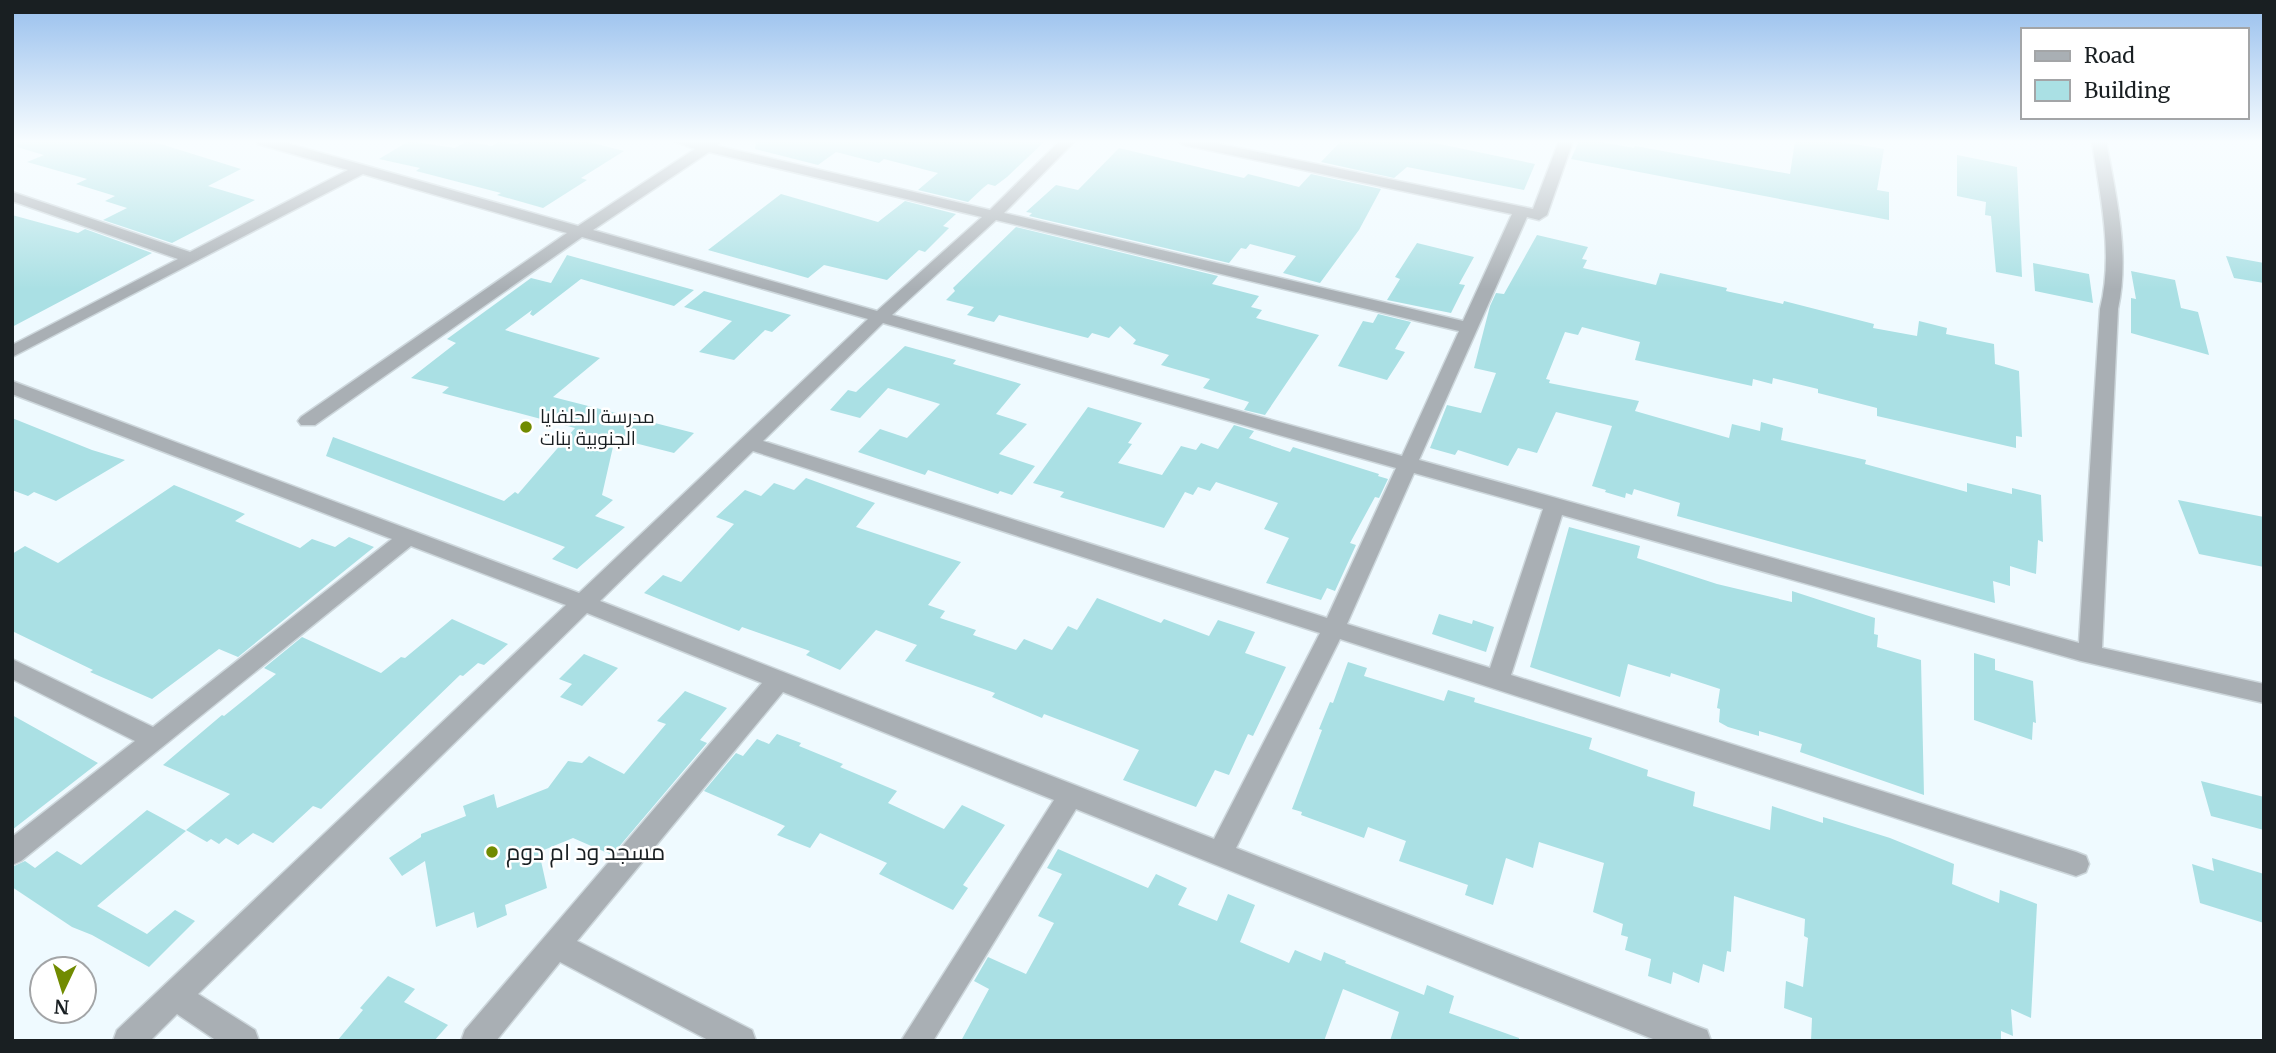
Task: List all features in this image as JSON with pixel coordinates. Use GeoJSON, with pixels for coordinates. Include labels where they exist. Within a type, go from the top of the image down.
{"type":"FeatureCollection","features":[{"type":"Feature","properties":{"kind":"street"},"geometry":{"type":"LineString","coordinates":[[12,352],[321,190]]}},
{"type":"Feature","properties":{"kind":"street"},"geometry":{"type":"LineString","coordinates":[[434,190],[2090,654],[2264,694]]}},
{"type":"Feature","properties":{"kind":"street"},"geometry":{"type":"LineString","coordinates":[[308,421],[642,190]]}},
{"type":"Feature","properties":{"kind":"street"},"geometry":{"type":"LineString","coordinates":[[894,190],[1469,328]]}},
{"type":"Feature","properties":{"kind":"street"},"geometry":{"type":"LineString","coordinates":[[128,1041],[880,317],[1018,190]]}},
{"type":"Feature","properties":{"kind":"street"},"geometry":{"type":"LineString","coordinates":[[1418,190],[1539,215],[1548,190]]}},
{"type":"Feature","properties":{"kind":"street"},"geometry":{"type":"LineString","coordinates":[[2090,654],[2109,309],[2115,293],[2114,260],[2105,190]]}},
{"type":"Feature","properties":{"kind":"street"},"geometry":{"type":"LineString","coordinates":[[12,196],[192,258]]}},
{"type":"Feature","properties":{"kind":"street"},"geometry":{"type":"LineString","coordinates":[[1220,853],[1334,628],[1521,212]]}},
{"type":"Feature","properties":{"kind":"street"},"geometry":{"type":"LineString","coordinates":[[13,388],[583,603],[1696,1041]]}},
{"type":"Feature","properties":{"kind":"street"},"geometry":{"type":"LineString","coordinates":[[749,443],[2076,864]]}},
{"type":"Feature","properties":{"kind":"street"},"geometry":{"type":"LineString","coordinates":[[1498,680],[1555,505]]}},
{"type":"Feature","properties":{"kind":"street"},"geometry":{"type":"LineString","coordinates":[[12,853],[409,537]]}},
{"type":"Feature","properties":{"kind":"street"},"geometry":{"type":"LineString","coordinates":[[12,668],[155,739]]}},
{"type":"Feature","properties":{"kind":"street"},"geometry":{"type":"LineString","coordinates":[[476,1041],[779,680]]}},
{"type":"Feature","properties":{"kind":"street"},"geometry":{"type":"LineString","coordinates":[[916,1041],[1071,795]]}},
{"type":"Feature","properties":{"kind":"street"},"geometry":{"type":"LineString","coordinates":[[556,945],[741,1041]]}},
{"type":"Feature","properties":{"kind":"street"},"geometry":{"type":"LineString","coordinates":[[175,996],[244,1041]]}},
{"type":"Feature","properties":{"kind":"building"},"geometry":{"type":"Polygon","coordinates":[[[96,190],[222,190],[255,200],[172,243],[103,220],[127,208],[105,201],[115,196],[96,190]]]}},
{"type":"Feature","properties":{"kind":"building"},"geometry":{"type":"Polygon","coordinates":[[[490,190],[571,190],[543,208],[497,195],[501,193],[490,190]]]}},
{"type":"Feature","properties":{"kind":"building"},"geometry":{"type":"Polygon","coordinates":[[[919,190],[981,190],[968,202],[919,190]]]}},
{"type":"Feature","properties":{"kind":"building"},"geometry":{"type":"Polygon","coordinates":[[[1050,190],[1380,190],[1359,230],[1320,283],[1283,273],[1296,256],[1250,244],[1246,249],[1241,248],[1229,263],[1029,216],[1032,213],[1026,212],[1050,190]]]}},
{"type":"Feature","properties":{"kind":"building"},"geometry":{"type":"Polygon","coordinates":[[[1733,190],[1889,192],[1889,220],[1733,190]]]}},
{"type":"Feature","properties":{"kind":"building"},"geometry":{"type":"Polygon","coordinates":[[[1957,190],[2018,190],[2022,277],[1996,272],[1991,216],[1985,215],[1986,202],[1957,196],[1957,190]]]}},
{"type":"Feature","properties":{"kind":"building"},"geometry":{"type":"Polygon","coordinates":[[[781,194],[878,222],[905,201],[956,214],[943,226],[949,228],[925,252],[919,250],[887,280],[824,265],[808,278],[708,250],[781,194]]]}},
{"type":"Feature","properties":{"kind":"building"},"geometry":{"type":"Polygon","coordinates":[[[12,215],[78,233],[85,229],[152,253],[12,327],[12,215]]]}},
{"type":"Feature","properties":{"kind":"building"},"geometry":{"type":"Polygon","coordinates":[[[1016,227],[1218,276],[1212,284],[1259,296],[1251,307],[1262,310],[1256,318],[1319,335],[1265,415],[1244,410],[1249,402],[1203,388],[1210,379],[1161,365],[1169,355],[1133,344],[1136,340],[1120,326],[1109,338],[1092,333],[1088,338],[999,315],[994,322],[967,315],[974,307],[946,300],[955,291],[953,288],[1016,227]]]}},
{"type":"Feature","properties":{"kind":"building"},"geometry":{"type":"Polygon","coordinates":[[[1537,235],[1588,247],[1582,259],[1587,260],[1583,268],[1656,285],[1660,273],[1727,288],[1726,291],[1783,304],[1784,301],[1874,324],[1873,328],[1917,336],[1919,321],[1947,328],[1946,334],[1994,344],[1995,364],[2019,371],[2022,437],[2016,436],[2016,448],[1877,416],[1877,408],[1773,378],[1772,384],[1753,379],[1752,386],[1635,360],[1640,342],[1582,327],[1578,335],[1565,332],[1546,379],[1550,380],[1549,383],[1639,401],[1635,411],[1729,438],[1732,424],[1760,431],[1761,422],[1783,428],[1781,440],[1866,460],[1865,464],[1967,492],[1967,483],[2012,494],[2012,488],[2041,495],[2043,542],[2038,540],[2036,574],[2010,566],[2010,586],[1993,581],[1995,603],[1677,516],[1680,503],[1634,489],[1632,495],[1626,493],[1625,498],[1605,492],[1606,490],[1592,486],[1612,426],[1556,412],[1537,453],[1518,448],[1508,466],[1458,450],[1455,455],[1430,448],[1447,405],[1481,413],[1496,373],[1474,368],[1490,306],[1496,293],[1504,294],[1537,235]]]}},
{"type":"Feature","properties":{"kind":"building"},"geometry":{"type":"Polygon","coordinates":[[[1417,243],[1474,257],[1459,284],[1465,285],[1451,313],[1387,300],[1400,279],[1395,277],[1417,243]]]}},
{"type":"Feature","properties":{"kind":"building"},"geometry":{"type":"Polygon","coordinates":[[[567,255],[694,290],[674,306],[581,279],[533,316],[530,314],[532,310],[505,330],[600,358],[553,397],[694,433],[674,453],[615,438],[602,495],[613,500],[595,516],[625,527],[577,569],[552,559],[565,547],[326,456],[333,437],[504,501],[515,492],[518,494],[575,428],[442,393],[449,387],[411,378],[456,343],[447,339],[531,278],[551,283],[567,255]]]}},
{"type":"Feature","properties":{"kind":"building"},"geometry":{"type":"Polygon","coordinates":[[[2226,256],[2264,263],[2264,283],[2234,278],[2226,256]]]}},
{"type":"Feature","properties":{"kind":"building"},"geometry":{"type":"Polygon","coordinates":[[[2033,263],[2089,274],[2093,303],[2035,291],[2033,263]]]}},
{"type":"Feature","properties":{"kind":"building"},"geometry":{"type":"Polygon","coordinates":[[[2131,271],[2175,280],[2181,308],[2198,312],[2209,355],[2131,333],[2131,298],[2136,299],[2131,271]]]}},
{"type":"Feature","properties":{"kind":"building"},"geometry":{"type":"Polygon","coordinates":[[[704,291],[791,315],[772,332],[765,330],[734,360],[699,352],[732,321],[684,307],[704,291]]]}},
{"type":"Feature","properties":{"kind":"building"},"geometry":{"type":"Polygon","coordinates":[[[1378,314],[1411,322],[1395,349],[1405,352],[1387,380],[1338,366],[1363,321],[1373,323],[1378,314]]]}},
{"type":"Feature","properties":{"kind":"building"},"geometry":{"type":"Polygon","coordinates":[[[905,346],[956,360],[953,364],[1021,384],[996,414],[1027,424],[999,454],[1035,466],[1012,495],[1000,491],[998,494],[928,470],[925,475],[858,452],[880,429],[907,438],[940,404],[888,388],[860,418],[830,410],[848,390],[856,392],[905,346]]]}},
{"type":"Feature","properties":{"kind":"building"},"geometry":{"type":"Polygon","coordinates":[[[1088,407],[1142,423],[1128,443],[1132,444],[1118,463],[1162,475],[1181,446],[1196,450],[1201,443],[1218,449],[1234,425],[1254,431],[1249,438],[1290,452],[1293,447],[1388,479],[1350,543],[1356,545],[1335,591],[1327,588],[1321,600],[1266,583],[1289,538],[1264,529],[1278,503],[1216,482],[1210,491],[1198,487],[1193,495],[1185,492],[1164,528],[1060,497],[1064,492],[1033,483],[1088,407]]]}},
{"type":"Feature","properties":{"kind":"building"},"geometry":{"type":"Polygon","coordinates":[[[12,418],[92,450],[125,460],[56,501],[34,492],[28,496],[12,490],[12,418]]]}},
{"type":"Feature","properties":{"kind":"building"},"geometry":{"type":"Polygon","coordinates":[[[806,478],[875,503],[856,527],[961,562],[928,605],[945,611],[940,618],[976,630],[973,635],[1016,650],[1024,639],[1052,650],[1068,626],[1077,630],[1097,598],[1161,623],[1164,619],[1209,636],[1218,620],[1255,632],[1245,653],[1286,667],[1253,736],[1248,734],[1229,775],[1215,770],[1196,807],[1123,780],[1139,750],[1044,714],[1042,718],[992,697],[995,693],[905,661],[917,645],[876,630],[840,670],[806,655],[810,651],[742,627],[739,631],[644,593],[663,575],[681,582],[734,524],[716,517],[745,490],[761,496],[774,483],[794,490],[806,478]]]}},
{"type":"Feature","properties":{"kind":"building"},"geometry":{"type":"Polygon","coordinates":[[[174,485],[245,514],[235,521],[300,548],[312,539],[335,547],[349,537],[374,547],[238,657],[219,649],[152,699],[90,672],[93,670],[12,631],[12,554],[25,546],[58,563],[174,485]]]}},
{"type":"Feature","properties":{"kind":"building"},"geometry":{"type":"Polygon","coordinates":[[[2178,500],[2264,517],[2264,567],[2199,554],[2178,500]]]}},
{"type":"Feature","properties":{"kind":"building"},"geometry":{"type":"Polygon","coordinates":[[[1569,527],[1640,546],[1637,558],[1717,584],[1792,602],[1792,591],[1875,618],[1877,647],[1921,660],[1924,795],[1800,752],[1802,744],[1759,731],[1759,736],[1728,727],[1719,722],[1720,709],[1717,708],[1720,689],[1671,673],[1670,677],[1628,664],[1620,697],[1530,667],[1569,527]]]}},
{"type":"Feature","properties":{"kind":"building"},"geometry":{"type":"Polygon","coordinates":[[[1439,614],[1472,624],[1473,620],[1494,627],[1486,652],[1432,634],[1439,614]]]}},
{"type":"Feature","properties":{"kind":"building"},"geometry":{"type":"Polygon","coordinates":[[[452,619],[508,644],[484,665],[478,663],[463,676],[460,675],[321,809],[313,806],[273,843],[253,833],[238,845],[226,838],[219,844],[211,839],[207,842],[186,830],[230,794],[163,765],[276,674],[264,668],[302,637],[381,673],[401,657],[405,658],[452,619]]]}},
{"type":"Feature","properties":{"kind":"building"},"geometry":{"type":"Polygon","coordinates":[[[1974,653],[1995,659],[1995,670],[2033,681],[2036,723],[2033,722],[2032,740],[1974,720],[1974,653]]]}},
{"type":"Feature","properties":{"kind":"building"},"geometry":{"type":"Polygon","coordinates":[[[584,654],[618,668],[582,706],[560,697],[572,684],[559,679],[584,654]]]}},
{"type":"Feature","properties":{"kind":"building"},"geometry":{"type":"Polygon","coordinates":[[[1348,662],[1367,668],[1364,676],[1444,701],[1448,690],[1475,698],[1474,702],[1592,738],[1589,749],[1648,770],[1647,776],[1695,792],[1693,806],[1770,830],[1772,806],[1823,823],[1823,817],[1890,838],[1954,864],[1952,884],[1999,903],[2000,890],[2037,904],[2031,1018],[2011,1009],[2013,1036],[2001,1031],[2001,1041],[1811,1041],[1812,1018],[1784,1008],[1786,981],[1803,987],[1808,938],[1804,936],[1805,919],[1734,896],[1731,952],[1727,951],[1724,972],[1703,964],[1699,983],[1673,972],[1671,984],[1648,976],[1651,959],[1625,950],[1628,937],[1621,935],[1623,924],[1593,912],[1604,863],[1539,842],[1533,868],[1506,858],[1493,905],[1465,895],[1468,885],[1399,861],[1406,841],[1368,827],[1364,838],[1301,815],[1302,812],[1292,809],[1322,730],[1319,729],[1330,702],[1333,703],[1348,662]]]}},
{"type":"Feature","properties":{"kind":"building"},"geometry":{"type":"Polygon","coordinates":[[[685,691],[727,708],[700,740],[707,743],[612,855],[573,838],[539,852],[547,888],[505,905],[507,915],[477,928],[474,912],[436,927],[425,861],[402,876],[389,858],[421,837],[421,834],[466,816],[463,806],[494,794],[497,808],[548,788],[568,761],[582,763],[589,756],[624,774],[666,724],[657,721],[685,691]]]}},
{"type":"Feature","properties":{"kind":"building"},"geometry":{"type":"Polygon","coordinates":[[[12,715],[98,763],[12,830],[12,715]]]}},
{"type":"Feature","properties":{"kind":"building"},"geometry":{"type":"Polygon","coordinates":[[[777,734],[843,764],[840,767],[897,791],[888,803],[944,829],[962,805],[1005,825],[963,885],[968,888],[953,910],[879,874],[887,863],[820,833],[810,848],[777,835],[785,826],[704,791],[736,753],[743,756],[757,739],[769,744],[777,734]]]}},
{"type":"Feature","properties":{"kind":"building"},"geometry":{"type":"Polygon","coordinates":[[[2201,781],[2264,797],[2264,830],[2211,816],[2201,781]]]}},
{"type":"Feature","properties":{"kind":"building"},"geometry":{"type":"Polygon","coordinates":[[[147,810],[186,831],[97,906],[147,934],[175,910],[195,921],[149,967],[92,935],[72,927],[12,887],[12,867],[25,861],[35,868],[57,851],[81,865],[147,810]]]}},
{"type":"Feature","properties":{"kind":"building"},"geometry":{"type":"Polygon","coordinates":[[[1058,849],[1148,888],[1156,874],[1187,888],[1178,905],[1217,921],[1228,894],[1255,905],[1240,942],[1289,963],[1295,950],[1321,961],[1324,952],[1424,995],[1427,985],[1454,996],[1449,1013],[1519,1038],[1519,1041],[1390,1041],[1399,1012],[1343,989],[1324,1041],[961,1041],[989,989],[974,981],[988,957],[1026,974],[1054,923],[1038,916],[1062,874],[1047,868],[1058,849]]]}},
{"type":"Feature","properties":{"kind":"building"},"geometry":{"type":"Polygon","coordinates":[[[2212,858],[2264,874],[2264,923],[2200,903],[2192,864],[2214,871],[2212,858]]]}},
{"type":"Feature","properties":{"kind":"building"},"geometry":{"type":"Polygon","coordinates":[[[388,976],[415,989],[404,1002],[448,1025],[434,1041],[337,1041],[363,1010],[360,1008],[388,976]]]}},
{"type":"Feature","properties":{"kind":"place","name":"مدرسة الحلفايا الجنوبية بنات"},"geometry":{"type":"Point","coordinates":[526,427]}},
{"type":"Feature","properties":{"kind":"place","name":"مسجد ود ام دوم"},"geometry":{"type":"Point","coordinates":[492,852]}}]}
